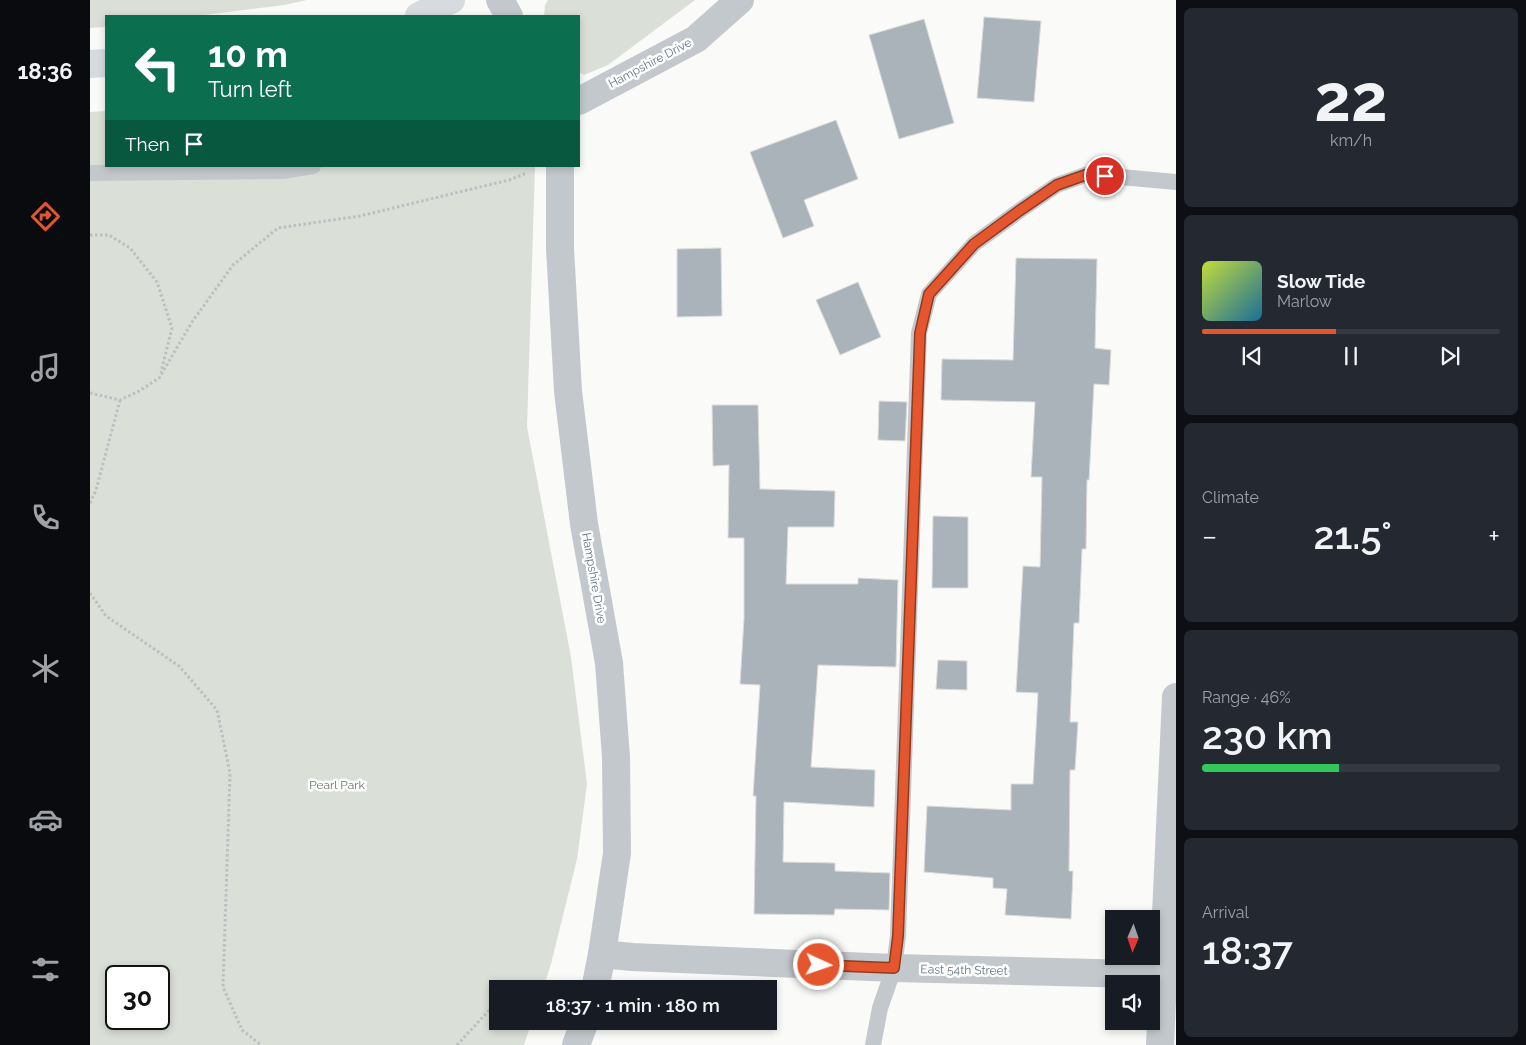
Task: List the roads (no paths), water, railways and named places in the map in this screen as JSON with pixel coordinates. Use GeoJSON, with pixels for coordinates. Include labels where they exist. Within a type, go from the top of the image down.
{"type":"FeatureCollection","features":[{"type":"Feature","properties":{"kind":"street"},"geometry":{"type":"LineString","coordinates":[[421,15],[451,0]]}},
{"type":"Feature","properties":{"kind":"street"},"geometry":{"type":"LineString","coordinates":[[500,0],[508,15]]}},
{"type":"Feature","properties":{"kind":"street","name":"Hampshire Drive"},"geometry":{"type":"LineString","coordinates":[[580,100],[696,39],[740,0]]}},
{"type":"Feature","properties":{"kind":"street"},"geometry":{"type":"LineString","coordinates":[[90,64],[105,63]]}},
{"type":"Feature","properties":{"kind":"street","name":"Hampshire Drive"},"geometry":{"type":"LineString","coordinates":[[560,167],[560,248],[568,391],[584,524],[609,662],[616,757],[617,853],[597,980]]}},
{"type":"Feature","properties":{"kind":"street"},"geometry":{"type":"LineString","coordinates":[[1160,1045],[1170,974],[1176,697]]}},
{"type":"Feature","properties":{"kind":"street","name":"East 54th Street"},"geometry":{"type":"LineString","coordinates":[[602,954],[632,958],[894,968],[1170,974]]}},
{"type":"Feature","properties":{"kind":"street"},"geometry":{"type":"LineString","coordinates":[[576,1045],[582,1030]]}},
{"type":"Feature","properties":{"kind":"lane"},"geometry":{"type":"LineString","coordinates":[[90,173],[283,171],[307,167]]}},
{"type":"Feature","properties":{"kind":"lane"},"geometry":{"type":"LineString","coordinates":[[872,1045],[880,1008],[894,968],[898,936],[920,333],[929,294],[974,244],[1057,185],[1088,174],[1176,182]]}},
{"type":"Feature","properties":{"kind":"park label","name":"Pearl Park"},"geometry":{"type":"Point","coordinates":[337,785]}}]}
